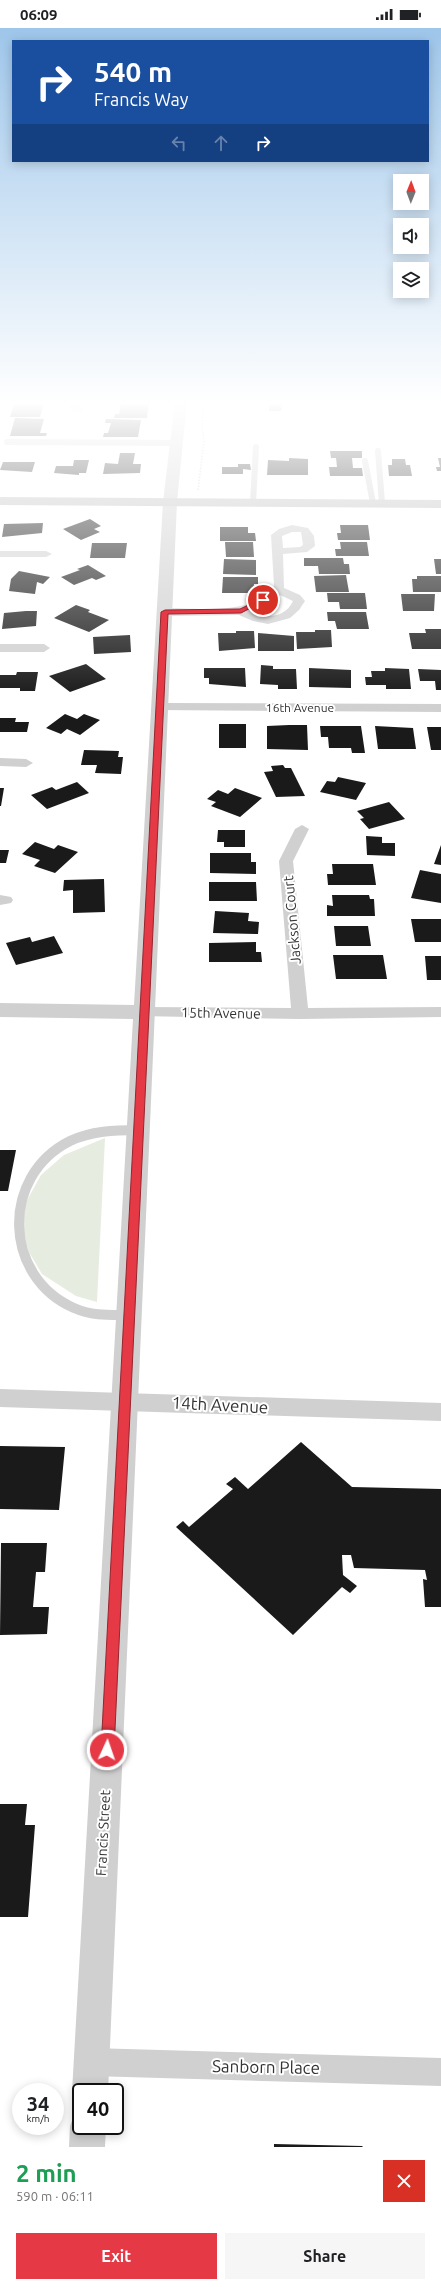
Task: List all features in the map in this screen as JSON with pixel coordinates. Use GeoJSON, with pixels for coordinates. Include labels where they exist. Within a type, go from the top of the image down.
{"type":"FeatureCollection","features":[{"type":"Feature","properties":{"kind":"main road"},"geometry":{"type":"LineString","coordinates":[[0,500],[441,504]]}},
{"type":"Feature","properties":{"kind":"street","name":"Francis Street"},"geometry":{"type":"LineString","coordinates":[[90,2083],[170,502]]}},
{"type":"Feature","properties":{"kind":"street"},"geometry":{"type":"LineString","coordinates":[[165,612],[241,611],[250,608],[277,592],[280,586],[279,551]]}},
{"type":"Feature","properties":{"kind":"street"},"geometry":{"type":"LineString","coordinates":[[0,554],[46,554]]}},
{"type":"Feature","properties":{"kind":"street"},"geometry":{"type":"LineString","coordinates":[[241,611],[254,618],[267,621],[278,618],[292,611],[299,601],[296,597],[278,590]]}},
{"type":"Feature","properties":{"kind":"street"},"geometry":{"type":"LineString","coordinates":[[0,648],[44,648]]}},
{"type":"Feature","properties":{"kind":"street","name":"16th Avenue"},"geometry":{"type":"LineString","coordinates":[[160,707],[441,708]]}},
{"type":"Feature","properties":{"kind":"street"},"geometry":{"type":"LineString","coordinates":[[0,762],[26,762]]}},
{"type":"Feature","properties":{"kind":"street","name":"Jackson Court"},"geometry":{"type":"LineString","coordinates":[[300,1014],[286,861],[302,829]]}},
{"type":"Feature","properties":{"kind":"street","name":"15th Avenue"},"geometry":{"type":"LineString","coordinates":[[0,1010],[300,1014],[441,1012]]}},
{"type":"Feature","properties":{"kind":"street","name":"14th Avenue"},"geometry":{"type":"LineString","coordinates":[[0,1398],[125,1400],[290,1409],[441,1412]]}},
{"type":"Feature","properties":{"kind":"street","name":"Sanborn Place"},"geometry":{"type":"LineString","coordinates":[[91,2062],[441,2072]]}},
{"type":"Feature","properties":{"kind":"street"},"geometry":{"type":"LineString","coordinates":[[87,2147],[88,2135]]}},
{"type":"Feature","properties":{"kind":"lane"},"geometry":{"type":"LineString","coordinates":[[129,1316],[98,1315],[84,1311],[60,1301],[39,1285],[24,1269],[16,1253],[12,1234],[11,1216],[25,1182],[36,1167],[49,1154],[66,1143],[87,1135],[111,1131],[138,1130]]}},
{"type":"Feature","properties":{"kind":"shaded area"},"geometry":{"type":"Polygon","coordinates":[[[105,1138],[97,1302],[76,1296],[42,1274],[29,1252],[21,1224],[25,1204],[41,1175],[64,1155],[105,1138]]]}},
{"type":"Feature","properties":{"kind":"building"},"geometry":{"type":"Polygon","coordinates":[[[90,519],[101,526],[94,529],[100,532],[81,540],[63,529],[90,519]]]}},
{"type":"Feature","properties":{"kind":"building"},"geometry":{"type":"Polygon","coordinates":[[[43,523],[42,533],[2,537],[4,524],[43,523]]]}},
{"type":"Feature","properties":{"kind":"building"},"geometry":{"type":"Polygon","coordinates":[[[340,525],[368,525],[370,540],[338,540],[337,533],[341,533],[340,525]]]}},
{"type":"Feature","properties":{"kind":"building"},"geometry":{"type":"Polygon","coordinates":[[[220,527],[248,527],[248,533],[255,533],[256,541],[220,541],[220,527]]]}},
{"type":"Feature","properties":{"kind":"building"},"geometry":{"type":"Polygon","coordinates":[[[225,542],[253,542],[254,557],[226,557],[225,542]]]}},
{"type":"Feature","properties":{"kind":"building"},"geometry":{"type":"Polygon","coordinates":[[[340,542],[367,542],[369,556],[336,556],[335,549],[341,549],[340,542]]]}},
{"type":"Feature","properties":{"kind":"building"},"geometry":{"type":"Polygon","coordinates":[[[92,543],[127,543],[125,558],[90,558],[92,543]]]}},
{"type":"Feature","properties":{"kind":"building"},"geometry":{"type":"Polygon","coordinates":[[[304,558],[343,558],[344,564],[349,564],[350,574],[319,574],[318,566],[304,566],[304,558]]]}},
{"type":"Feature","properties":{"kind":"building"},"geometry":{"type":"Polygon","coordinates":[[[224,559],[256,560],[256,575],[223,574],[224,559]]]}},
{"type":"Feature","properties":{"kind":"building"},"geometry":{"type":"Polygon","coordinates":[[[434,559],[441,559],[441,574],[436,574],[434,559]]]}},
{"type":"Feature","properties":{"kind":"building"},"geometry":{"type":"Polygon","coordinates":[[[88,565],[106,576],[96,580],[92,578],[74,585],[61,577],[80,570],[77,569],[88,565]]]}},
{"type":"Feature","properties":{"kind":"building"},"geometry":{"type":"Polygon","coordinates":[[[19,571],[50,577],[43,584],[37,582],[35,594],[9,591],[11,579],[19,571]]]}},
{"type":"Feature","properties":{"kind":"building"},"geometry":{"type":"Polygon","coordinates":[[[346,575],[349,592],[316,592],[314,576],[346,575]]]}},
{"type":"Feature","properties":{"kind":"building"},"geometry":{"type":"Polygon","coordinates":[[[417,576],[441,576],[441,592],[413,592],[412,579],[417,579],[417,576]]]}},
{"type":"Feature","properties":{"kind":"building"},"geometry":{"type":"Polygon","coordinates":[[[223,577],[258,577],[258,584],[254,584],[253,593],[222,593],[223,577]]]}},
{"type":"Feature","properties":{"kind":"building"},"geometry":{"type":"Polygon","coordinates":[[[327,593],[365,593],[367,609],[340,609],[339,602],[328,602],[327,593]]]}},
{"type":"Feature","properties":{"kind":"building"},"geometry":{"type":"Polygon","coordinates":[[[401,594],[435,594],[434,611],[403,611],[401,594]]]}},
{"type":"Feature","properties":{"kind":"building"},"geometry":{"type":"Polygon","coordinates":[[[76,605],[90,610],[88,612],[109,620],[89,632],[54,618],[76,605]]]}},
{"type":"Feature","properties":{"kind":"building"},"geometry":{"type":"Polygon","coordinates":[[[37,611],[36,626],[2,629],[4,613],[37,611]]]}},
{"type":"Feature","properties":{"kind":"building"},"geometry":{"type":"Polygon","coordinates":[[[327,612],[366,612],[369,629],[337,629],[335,621],[328,621],[327,612]]]}},
{"type":"Feature","properties":{"kind":"building"},"geometry":{"type":"Polygon","coordinates":[[[425,629],[441,629],[441,649],[412,649],[409,633],[426,633],[425,629]]]}},
{"type":"Feature","properties":{"kind":"building"},"geometry":{"type":"Polygon","coordinates":[[[315,630],[331,630],[332,647],[297,649],[296,632],[315,632],[315,630]]]}},
{"type":"Feature","properties":{"kind":"building"},"geometry":{"type":"Polygon","coordinates":[[[236,631],[254,631],[255,648],[219,651],[218,633],[236,633],[236,631]]]}},
{"type":"Feature","properties":{"kind":"building"},"geometry":{"type":"Polygon","coordinates":[[[258,633],[294,636],[294,651],[258,651],[258,633]]]}},
{"type":"Feature","properties":{"kind":"building"},"geometry":{"type":"Polygon","coordinates":[[[130,635],[131,652],[94,654],[93,637],[130,635]]]}},
{"type":"Feature","properties":{"kind":"building"},"geometry":{"type":"Polygon","coordinates":[[[86,664],[106,679],[70,692],[49,676],[86,664]]]}},
{"type":"Feature","properties":{"kind":"building"},"geometry":{"type":"Polygon","coordinates":[[[261,665],[273,666],[273,669],[296,669],[297,689],[278,689],[278,685],[260,684],[261,665]]]}},
{"type":"Feature","properties":{"kind":"building"},"geometry":{"type":"Polygon","coordinates":[[[204,668],[245,668],[246,687],[209,684],[209,678],[204,678],[204,668]]]}},
{"type":"Feature","properties":{"kind":"building"},"geometry":{"type":"Polygon","coordinates":[[[309,668],[351,670],[351,688],[309,687],[309,668]]]}},
{"type":"Feature","properties":{"kind":"building"},"geometry":{"type":"Polygon","coordinates":[[[385,668],[409,669],[411,689],[386,689],[386,685],[366,685],[365,677],[372,677],[371,671],[385,671],[385,668]]]}},
{"type":"Feature","properties":{"kind":"building"},"geometry":{"type":"Polygon","coordinates":[[[418,669],[441,670],[441,690],[436,690],[435,681],[420,681],[418,669]]]}},
{"type":"Feature","properties":{"kind":"building"},"geometry":{"type":"Polygon","coordinates":[[[17,672],[38,672],[35,691],[20,691],[20,688],[0,688],[0,675],[16,675],[17,672]]]}},
{"type":"Feature","properties":{"kind":"building"},"geometry":{"type":"Polygon","coordinates":[[[65,714],[77,719],[84,714],[100,720],[80,735],[67,729],[61,734],[46,728],[65,714]]]}},
{"type":"Feature","properties":{"kind":"building"},"geometry":{"type":"Polygon","coordinates":[[[0,718],[16,718],[15,722],[29,722],[27,732],[0,732],[0,718]]]}},
{"type":"Feature","properties":{"kind":"building"},"geometry":{"type":"Polygon","coordinates":[[[219,724],[246,724],[246,748],[219,748],[219,724]]]}},
{"type":"Feature","properties":{"kind":"building"},"geometry":{"type":"Polygon","coordinates":[[[307,725],[308,750],[267,749],[267,726],[307,725]]]}},
{"type":"Feature","properties":{"kind":"building"},"geometry":{"type":"Polygon","coordinates":[[[320,726],[361,726],[365,753],[352,753],[351,748],[329,748],[328,737],[321,737],[320,726]]]}},
{"type":"Feature","properties":{"kind":"building"},"geometry":{"type":"Polygon","coordinates":[[[375,726],[413,728],[416,749],[378,749],[375,726]]]}},
{"type":"Feature","properties":{"kind":"building"},"geometry":{"type":"Polygon","coordinates":[[[427,727],[441,727],[441,750],[431,750],[427,727]]]}},
{"type":"Feature","properties":{"kind":"building"},"geometry":{"type":"Polygon","coordinates":[[[84,750],[119,751],[118,757],[123,757],[121,774],[95,773],[97,765],[81,765],[84,750]]]}},
{"type":"Feature","properties":{"kind":"building"},"geometry":{"type":"Polygon","coordinates":[[[283,765],[285,768],[291,768],[305,796],[276,797],[264,772],[273,771],[271,766],[283,765]]]}},
{"type":"Feature","properties":{"kind":"building"},"geometry":{"type":"Polygon","coordinates":[[[338,777],[366,783],[356,800],[320,792],[327,781],[335,782],[338,777]]]}},
{"type":"Feature","properties":{"kind":"building"},"geometry":{"type":"Polygon","coordinates":[[[77,782],[89,793],[47,809],[31,795],[52,787],[56,790],[77,782]]]}},
{"type":"Feature","properties":{"kind":"building"},"geometry":{"type":"Polygon","coordinates":[[[0,788],[4,788],[1,806],[0,806],[0,788]]]}},
{"type":"Feature","properties":{"kind":"building"},"geometry":{"type":"Polygon","coordinates":[[[235,788],[262,798],[240,817],[211,806],[216,802],[207,799],[218,790],[228,794],[235,788]]]}},
{"type":"Feature","properties":{"kind":"building"},"geometry":{"type":"Polygon","coordinates":[[[389,802],[405,819],[369,829],[360,819],[364,818],[357,811],[389,802]]]}},
{"type":"Feature","properties":{"kind":"building"},"geometry":{"type":"Polygon","coordinates":[[[218,830],[245,830],[245,847],[224,847],[224,842],[217,842],[218,830]]]}},
{"type":"Feature","properties":{"kind":"building"},"geometry":{"type":"Polygon","coordinates":[[[366,836],[382,837],[382,843],[395,843],[395,856],[367,855],[366,836]]]}},
{"type":"Feature","properties":{"kind":"building"},"geometry":{"type":"Polygon","coordinates":[[[35,842],[54,849],[58,845],[78,852],[55,873],[34,866],[40,860],[22,854],[35,842]]]}},
{"type":"Feature","properties":{"kind":"building"},"geometry":{"type":"Polygon","coordinates":[[[441,845],[441,865],[434,864],[441,845]]]}},
{"type":"Feature","properties":{"kind":"building"},"geometry":{"type":"Polygon","coordinates":[[[0,850],[9,850],[6,863],[0,863],[0,850]]]}},
{"type":"Feature","properties":{"kind":"building"},"geometry":{"type":"Polygon","coordinates":[[[210,853],[251,853],[251,862],[256,862],[256,874],[210,873],[210,853]]]}},
{"type":"Feature","properties":{"kind":"building"},"geometry":{"type":"Polygon","coordinates":[[[332,864],[373,864],[376,885],[328,885],[327,874],[333,874],[332,864]]]}},
{"type":"Feature","properties":{"kind":"building"},"geometry":{"type":"Polygon","coordinates":[[[420,870],[441,874],[441,903],[411,898],[420,870]]]}},
{"type":"Feature","properties":{"kind":"building"},"geometry":{"type":"Polygon","coordinates":[[[104,879],[105,912],[73,913],[73,890],[63,891],[64,880],[104,879]]]}},
{"type":"Feature","properties":{"kind":"building"},"geometry":{"type":"Polygon","coordinates":[[[209,882],[256,882],[257,901],[209,901],[209,882]]]}},
{"type":"Feature","properties":{"kind":"building"},"geometry":{"type":"Polygon","coordinates":[[[332,895],[369,895],[370,899],[374,899],[375,916],[327,916],[327,905],[333,906],[332,895]]]}},
{"type":"Feature","properties":{"kind":"building"},"geometry":{"type":"Polygon","coordinates":[[[215,911],[249,913],[248,921],[259,922],[258,934],[213,933],[215,911]]]}},
{"type":"Feature","properties":{"kind":"building"},"geometry":{"type":"Polygon","coordinates":[[[411,919],[441,919],[441,942],[415,942],[411,919]]]}},
{"type":"Feature","properties":{"kind":"building"},"geometry":{"type":"Polygon","coordinates":[[[334,926],[368,926],[371,946],[336,946],[334,926]]]}},
{"type":"Feature","properties":{"kind":"building"},"geometry":{"type":"Polygon","coordinates":[[[54,936],[63,953],[16,965],[6,943],[30,937],[32,942],[54,936]]]}},
{"type":"Feature","properties":{"kind":"building"},"geometry":{"type":"Polygon","coordinates":[[[256,942],[256,952],[261,952],[262,962],[209,962],[209,943],[256,942]]]}},
{"type":"Feature","properties":{"kind":"building"},"geometry":{"type":"Polygon","coordinates":[[[333,955],[383,955],[387,979],[336,979],[333,955]]]}},
{"type":"Feature","properties":{"kind":"building"},"geometry":{"type":"Polygon","coordinates":[[[425,956],[441,956],[441,980],[427,980],[425,956]]]}},
{"type":"Feature","properties":{"kind":"building"},"geometry":{"type":"Polygon","coordinates":[[[0,1150],[16,1150],[8,1191],[0,1191],[0,1150]]]}},
{"type":"Feature","properties":{"kind":"building"},"geometry":{"type":"Polygon","coordinates":[[[301,1442],[352,1487],[441,1489],[441,1607],[425,1607],[423,1579],[427,1580],[425,1570],[354,1568],[351,1555],[342,1555],[343,1575],[357,1586],[350,1593],[342,1587],[293,1635],[176,1527],[183,1521],[189,1527],[233,1489],[226,1484],[235,1477],[248,1489],[301,1442]]]}},
{"type":"Feature","properties":{"kind":"building"},"geometry":{"type":"Polygon","coordinates":[[[0,1446],[65,1447],[59,1510],[0,1509],[0,1446]]]}},
{"type":"Feature","properties":{"kind":"building"},"geometry":{"type":"Polygon","coordinates":[[[1,1543],[47,1543],[45,1572],[36,1572],[33,1607],[49,1607],[47,1634],[0,1635],[1,1543]]]}},
{"type":"Feature","properties":{"kind":"building"},"geometry":{"type":"Polygon","coordinates":[[[0,1804],[27,1804],[25,1825],[35,1825],[28,1917],[0,1917],[0,1804]]]}},
{"type":"Feature","properties":{"kind":"building"},"geometry":{"type":"Polygon","coordinates":[[[274,2144],[362,2146],[363,2147],[274,2147],[274,2144]]]}},
{"type":"Feature","properties":{"kind":"route"},"geometry":{"type":"LineString","coordinates":[[107,1750],[165,612],[241,611],[250,608],[263,600]]}}]}
